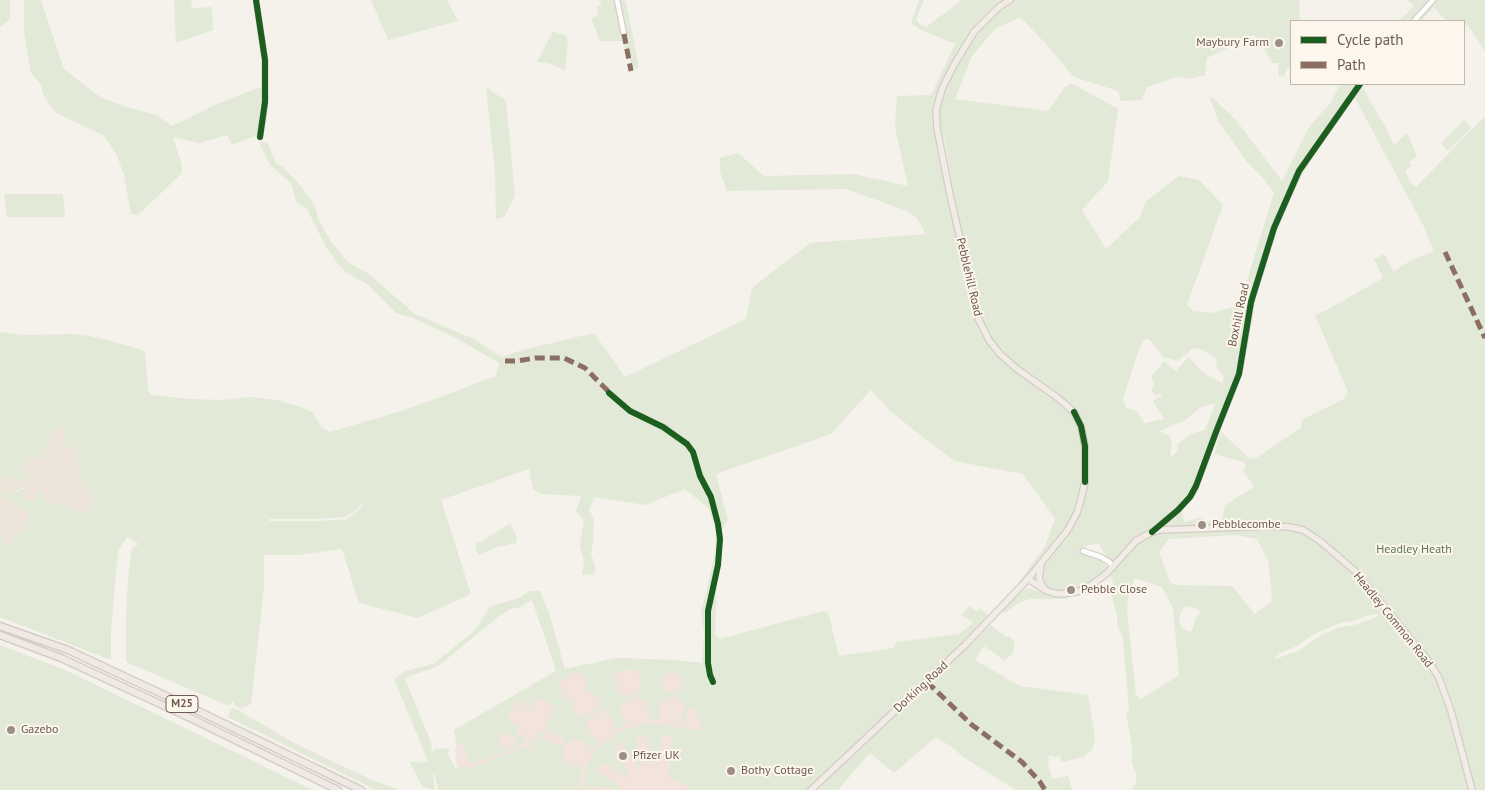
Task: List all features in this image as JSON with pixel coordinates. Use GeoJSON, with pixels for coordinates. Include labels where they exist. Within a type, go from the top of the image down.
{"type":"FeatureCollection","features":[{"type":"Feature","properties":{"kind":"highway","name":"M25"},"geometry":{"type":"LineString","coordinates":[[0,626],[68,650],[361,790]]}},
{"type":"Feature","properties":{"kind":"highway","name":"M25"},"geometry":{"type":"LineString","coordinates":[[0,635],[61,658],[338,790]]}},
{"type":"Feature","properties":{"kind":"main road","name":"Pebblehill Road"},"geometry":{"type":"LineString","coordinates":[[1010,0],[999,7],[974,32],[954,64],[942,89],[936,110],[936,128],[978,318],[989,340],[1000,354],[1074,412],[1081,426],[1085,446],[1085,482],[1077,512],[1066,531],[1028,580]]}},
{"type":"Feature","properties":{"kind":"main road","name":"Headley Common Road"},"geometry":{"type":"LineString","coordinates":[[1028,580],[1045,590],[1061,594],[1077,592],[1090,586],[1113,567],[1130,546],[1152,532],[1165,530],[1290,527],[1303,530],[1320,541],[1355,571],[1430,663],[1439,678],[1451,711],[1472,790]]}},
{"type":"Feature","properties":{"kind":"main road"},"geometry":{"type":"LineString","coordinates":[[1040,565],[1039,579],[1045,590]]}},
{"type":"Feature","properties":{"kind":"main road","name":"Dorking Road"},"geometry":{"type":"LineString","coordinates":[[811,790],[965,645],[1028,580]]}},
{"type":"Feature","properties":{"kind":"street"},"geometry":{"type":"LineString","coordinates":[[256,0],[265,60],[265,102],[260,136]]}},
{"type":"Feature","properties":{"kind":"street"},"geometry":{"type":"LineString","coordinates":[[617,0],[624,34]]}},
{"type":"Feature","properties":{"kind":"street"},"geometry":{"type":"LineString","coordinates":[[1415,20],[1433,0]]}},
{"type":"Feature","properties":{"kind":"street","name":"Boxhill Road"},"geometry":{"type":"LineString","coordinates":[[1152,532],[1178,510],[1190,497],[1196,486],[1240,374],[1251,302],[1274,228],[1299,171],[1359,85]]}},
{"type":"Feature","properties":{"kind":"street"},"geometry":{"type":"LineString","coordinates":[[1161,524],[1165,530]]}},
{"type":"Feature","properties":{"kind":"street"},"geometry":{"type":"LineString","coordinates":[[1083,551],[1101,557],[1113,567]]}},
{"type":"Feature","properties":{"kind":"shaded area"},"geometry":{"type":"Polygon","coordinates":[[[65,425],[66,449],[76,446],[80,477],[95,497],[89,514],[43,501],[40,490],[35,500],[22,499],[27,486],[8,494],[0,492],[0,478],[11,474],[13,481],[28,479],[21,466],[33,458],[41,459],[53,431],[65,425]]]}},
{"type":"Feature","properties":{"kind":"shaded area"},"geometry":{"type":"Polygon","coordinates":[[[0,498],[11,500],[29,513],[26,527],[14,536],[12,547],[8,547],[0,539],[0,498]]]}},
{"type":"Feature","properties":{"kind":"shaded area","name":"Pfizer UK"},"geometry":{"type":"Polygon","coordinates":[[[617,658],[674,660],[701,711],[716,790],[443,790],[455,768],[458,767],[455,759],[457,754],[454,748],[457,746],[454,730],[556,671],[617,658]]]}},
{"type":"Feature","properties":{"kind":"green space"},"geometry":{"type":"Polygon","coordinates":[[[0,0],[10,0],[10,18],[0,28],[0,0]]]}},
{"type":"Feature","properties":{"kind":"green space"},"geometry":{"type":"Polygon","coordinates":[[[24,0],[41,0],[64,69],[100,97],[123,106],[156,115],[172,126],[219,103],[263,86],[264,97],[258,135],[232,145],[227,135],[199,143],[173,137],[182,166],[182,173],[138,215],[131,214],[124,175],[116,153],[103,135],[56,113],[44,96],[40,83],[31,73],[24,32],[24,0]]]}},
{"type":"Feature","properties":{"kind":"green space"},"geometry":{"type":"Polygon","coordinates":[[[174,0],[192,0],[191,8],[212,7],[213,30],[176,43],[174,0]]]}},
{"type":"Feature","properties":{"kind":"green space"},"geometry":{"type":"Polygon","coordinates":[[[371,0],[447,0],[458,21],[388,40],[371,0]]]}},
{"type":"Feature","properties":{"kind":"green space"},"geometry":{"type":"Polygon","coordinates":[[[600,0],[622,0],[626,2],[639,68],[632,70],[629,55],[622,41],[600,41],[591,18],[598,16],[597,6],[601,5],[600,0]]]}},
{"type":"Feature","properties":{"kind":"green space","name":"Headley Heath"},"geometry":{"type":"Polygon","coordinates":[[[919,0],[924,0],[916,20],[926,27],[962,0],[1299,0],[1300,20],[1290,20],[1290,66],[1284,76],[1279,77],[1278,63],[1272,63],[1260,41],[1254,35],[1207,58],[1205,75],[1190,79],[1177,77],[1147,87],[1142,100],[1121,101],[1118,91],[1074,77],[1020,17],[995,29],[972,56],[955,99],[1048,111],[1064,88],[1071,83],[1118,109],[1108,181],[1082,210],[1106,249],[1140,217],[1146,201],[1179,176],[1199,180],[1223,205],[1187,305],[1193,311],[1211,313],[1239,306],[1274,193],[1264,179],[1247,162],[1218,121],[1210,98],[1212,97],[1236,120],[1282,181],[1309,127],[1332,101],[1340,85],[1363,85],[1394,145],[1407,133],[1417,156],[1409,162],[1412,166],[1405,170],[1411,183],[1416,187],[1485,116],[1485,790],[1133,790],[1136,784],[1136,773],[1132,764],[1132,748],[1126,713],[1129,710],[1123,638],[1117,625],[1117,616],[1112,596],[1113,581],[1110,575],[1117,566],[1110,563],[1099,544],[1088,545],[1082,554],[1102,561],[1106,566],[1104,572],[1080,588],[1057,591],[1044,586],[1042,569],[1076,520],[1076,512],[1065,531],[1023,580],[1019,582],[1045,546],[1055,519],[1023,474],[954,461],[891,412],[871,390],[831,434],[716,474],[728,520],[722,529],[722,548],[717,581],[715,635],[720,639],[823,611],[828,612],[839,656],[893,648],[897,642],[959,634],[973,623],[962,615],[969,606],[976,611],[980,609],[988,615],[964,642],[968,646],[991,625],[1015,642],[1013,652],[1005,661],[984,646],[975,660],[1020,686],[1088,695],[1095,737],[1093,748],[1084,757],[1062,762],[1060,756],[1049,755],[1048,765],[1052,779],[1068,776],[1072,790],[1016,790],[963,757],[936,737],[894,773],[870,753],[838,790],[690,790],[688,786],[673,780],[668,770],[671,767],[668,765],[673,736],[663,734],[657,763],[653,763],[646,735],[636,737],[642,765],[638,767],[622,743],[613,749],[629,774],[626,777],[602,762],[596,771],[621,787],[619,790],[590,786],[589,790],[583,790],[585,772],[593,754],[599,747],[627,728],[652,723],[699,731],[701,726],[697,716],[697,709],[689,707],[686,720],[681,723],[685,705],[681,704],[682,701],[675,699],[676,690],[680,691],[683,677],[669,672],[668,675],[665,675],[662,688],[665,688],[665,692],[673,693],[672,699],[664,698],[663,701],[660,701],[658,714],[661,715],[660,718],[658,720],[650,720],[646,701],[642,701],[641,697],[634,699],[633,694],[640,692],[639,689],[642,688],[638,670],[634,671],[633,668],[617,672],[617,675],[614,675],[618,693],[621,693],[622,696],[629,695],[630,700],[624,701],[624,705],[620,706],[624,721],[627,720],[628,723],[618,729],[613,726],[616,724],[607,711],[604,712],[602,710],[596,715],[593,711],[599,707],[597,704],[600,702],[591,690],[589,691],[585,687],[588,685],[579,672],[576,674],[574,672],[559,683],[561,685],[558,687],[567,699],[570,697],[573,703],[571,705],[579,716],[582,715],[584,718],[590,713],[593,717],[586,722],[586,726],[595,739],[597,738],[600,742],[592,749],[587,749],[588,745],[576,738],[574,741],[570,739],[567,745],[562,742],[564,739],[547,729],[543,730],[555,710],[552,709],[554,706],[540,698],[536,699],[529,710],[526,709],[527,706],[519,701],[515,702],[507,715],[509,716],[508,719],[516,724],[520,723],[516,729],[519,731],[513,737],[510,733],[499,738],[500,741],[498,742],[501,748],[503,747],[505,750],[516,744],[515,740],[521,735],[527,739],[524,742],[510,751],[470,764],[464,744],[457,746],[454,730],[556,671],[532,600],[520,607],[510,609],[498,617],[437,667],[405,679],[431,742],[431,757],[434,750],[449,748],[448,754],[455,768],[465,766],[468,770],[470,768],[473,770],[476,765],[512,753],[523,746],[533,750],[535,747],[530,744],[530,741],[535,740],[540,732],[544,735],[543,737],[558,747],[560,744],[565,748],[561,754],[564,756],[562,760],[575,767],[577,764],[580,766],[578,790],[567,790],[567,784],[565,790],[438,790],[435,774],[433,775],[435,790],[422,787],[410,762],[421,763],[428,761],[394,679],[405,671],[433,664],[473,632],[491,606],[519,598],[529,591],[540,591],[549,613],[565,669],[617,658],[702,663],[704,632],[701,613],[715,554],[716,531],[709,509],[685,489],[645,505],[595,497],[589,509],[594,520],[591,553],[596,569],[592,575],[582,574],[584,563],[580,545],[584,521],[576,511],[581,496],[542,494],[533,489],[529,469],[441,500],[471,594],[418,618],[359,603],[342,549],[299,555],[264,555],[264,587],[251,704],[241,709],[233,701],[229,706],[126,662],[128,579],[132,548],[139,544],[127,537],[118,551],[111,632],[111,660],[0,617],[0,538],[8,547],[12,547],[14,536],[26,527],[29,513],[17,507],[11,500],[0,498],[0,492],[18,491],[28,486],[22,499],[34,500],[40,490],[44,494],[43,501],[88,514],[95,497],[80,477],[76,446],[66,449],[65,426],[53,431],[41,459],[33,458],[21,466],[28,479],[13,482],[11,475],[0,478],[0,332],[23,335],[73,334],[90,336],[145,351],[148,391],[151,395],[190,399],[222,400],[250,397],[276,400],[312,412],[322,428],[330,432],[408,409],[496,376],[499,363],[456,338],[413,318],[396,313],[367,284],[347,273],[338,264],[325,245],[307,209],[296,202],[291,183],[271,166],[259,143],[263,141],[268,144],[276,163],[284,168],[300,185],[315,206],[318,219],[332,243],[348,262],[369,274],[415,314],[472,338],[502,357],[522,350],[594,333],[625,377],[746,319],[752,288],[810,243],[926,234],[916,217],[907,211],[846,189],[727,191],[720,172],[720,158],[738,153],[764,176],[853,174],[908,186],[895,127],[897,96],[931,95],[955,44],[921,30],[911,23],[919,0]],[[1354,96],[1319,146],[1293,191],[1277,230],[1257,293],[1243,371],[1229,409],[1226,408],[1188,497],[1178,509],[1182,511],[1184,522],[1201,517],[1206,521],[1222,521],[1225,505],[1254,487],[1243,471],[1246,465],[1243,462],[1214,454],[1221,432],[1250,459],[1256,458],[1302,427],[1301,420],[1344,399],[1348,392],[1315,315],[1383,278],[1374,259],[1384,254],[1394,272],[1420,256],[1434,252],[1424,227],[1354,96]],[[944,138],[937,139],[958,234],[963,234],[944,138]],[[1149,339],[1144,340],[1139,349],[1123,399],[1126,408],[1137,411],[1144,423],[1164,419],[1153,401],[1162,396],[1160,393],[1157,396],[1151,391],[1154,384],[1151,377],[1164,361],[1176,371],[1188,357],[1205,374],[1222,383],[1224,377],[1215,364],[1217,359],[1199,348],[1192,349],[1178,361],[1163,357],[1149,339]],[[1212,404],[1201,407],[1184,421],[1159,431],[1168,435],[1172,441],[1170,458],[1178,451],[1177,445],[1190,434],[1205,430],[1216,405],[1212,404]],[[362,503],[355,511],[345,517],[269,519],[269,521],[347,519],[364,505],[362,503]],[[1227,521],[1228,530],[1263,529],[1262,523],[1241,524],[1227,521]],[[1236,535],[1169,539],[1159,552],[1170,582],[1175,585],[1232,586],[1255,614],[1271,602],[1268,561],[1257,539],[1236,535]],[[1135,578],[1129,590],[1127,611],[1136,695],[1141,699],[1179,675],[1173,608],[1162,587],[1135,578]],[[1186,606],[1181,611],[1179,620],[1181,626],[1187,631],[1192,631],[1196,617],[1201,613],[1198,609],[1186,606]],[[1377,614],[1359,618],[1358,620],[1340,623],[1312,635],[1299,645],[1279,654],[1275,659],[1298,651],[1323,634],[1337,628],[1358,624],[1378,616],[1377,614]]]}},
{"type":"Feature","properties":{"kind":"green space"},"geometry":{"type":"Polygon","coordinates":[[[1408,0],[1485,0],[1485,51],[1467,24],[1465,26],[1465,20],[1445,20],[1434,7],[1422,20],[1400,20],[1414,6],[1408,0]]]}},
{"type":"Feature","properties":{"kind":"green space"},"geometry":{"type":"Polygon","coordinates":[[[553,31],[566,36],[568,40],[565,70],[549,63],[537,62],[553,31]]]}},
{"type":"Feature","properties":{"kind":"green space"},"geometry":{"type":"Polygon","coordinates":[[[486,87],[506,101],[515,196],[504,217],[496,219],[495,171],[486,87]]]}},
{"type":"Feature","properties":{"kind":"green space"},"geometry":{"type":"Polygon","coordinates":[[[1464,120],[1471,128],[1448,151],[1441,143],[1464,120]]]}},
{"type":"Feature","properties":{"kind":"green space"},"geometry":{"type":"Polygon","coordinates":[[[4,194],[63,194],[65,217],[7,217],[4,194]]]}},
{"type":"Feature","properties":{"kind":"green space"},"geometry":{"type":"Polygon","coordinates":[[[510,523],[517,537],[516,543],[496,547],[479,555],[476,550],[476,543],[481,542],[510,523]]]}},
{"type":"Feature","properties":{"kind":"green space"},"geometry":{"type":"Polygon","coordinates":[[[1029,588],[1068,599],[1030,599],[1019,603],[1003,614],[1003,610],[1020,592],[1029,588]]]}},
{"type":"Feature","properties":{"kind":"green space"},"geometry":{"type":"Polygon","coordinates":[[[0,645],[65,670],[313,790],[0,790],[0,645]]]}},
{"type":"Feature","properties":{"kind":"green space"},"geometry":{"type":"Polygon","coordinates":[[[234,708],[294,743],[372,780],[399,790],[376,790],[228,717],[231,709],[234,708]]]}},
{"type":"Feature","properties":{"kind":"marked path"},"geometry":{"type":"LineString","coordinates":[[624,34],[631,71]]}},
{"type":"Feature","properties":{"kind":"marked path"},"geometry":{"type":"LineString","coordinates":[[1445,252],[1485,338]]}},
{"type":"Feature","properties":{"kind":"marked path"},"geometry":{"type":"LineString","coordinates":[[505,361],[564,358],[585,368],[612,395]]}},
{"type":"Feature","properties":{"kind":"marked path"},"geometry":{"type":"LineString","coordinates":[[927,682],[972,725],[1022,762],[1045,790]]}},
{"type":"Feature","properties":{"kind":"cycle path"},"geometry":{"type":"LineString","coordinates":[[256,0],[265,60],[265,102],[260,137]]}},
{"type":"Feature","properties":{"kind":"cycle path"},"geometry":{"type":"LineString","coordinates":[[1152,532],[1178,510],[1190,497],[1196,486],[1239,374],[1251,302],[1274,228],[1299,171],[1359,85]]}},
{"type":"Feature","properties":{"kind":"cycle path"},"geometry":{"type":"LineString","coordinates":[[609,393],[630,411],[663,427],[687,444],[693,452],[700,476],[711,497],[720,539],[718,565],[708,611],[708,663],[713,682]]}},
{"type":"Feature","properties":{"kind":"cycle path"},"geometry":{"type":"LineString","coordinates":[[1074,412],[1081,426],[1085,446],[1085,482]]}},
{"type":"Feature","properties":{"kind":"place","name":"Maybury Farm"},"geometry":{"type":"Point","coordinates":[1279,43]}},
{"type":"Feature","properties":{"kind":"place","name":"Pebblecombe"},"geometry":{"type":"Point","coordinates":[1202,525]}},
{"type":"Feature","properties":{"kind":"place","name":"Pebble Close"},"geometry":{"type":"Point","coordinates":[1071,590]}},
{"type":"Feature","properties":{"kind":"place","name":"Gazebo"},"geometry":{"type":"Point","coordinates":[11,730]}},
{"type":"Feature","properties":{"kind":"place","name":"Pfizer UK"},"geometry":{"type":"Point","coordinates":[623,756]}},
{"type":"Feature","properties":{"kind":"place","name":"Bothy Cottage"},"geometry":{"type":"Point","coordinates":[731,771]}}]}
